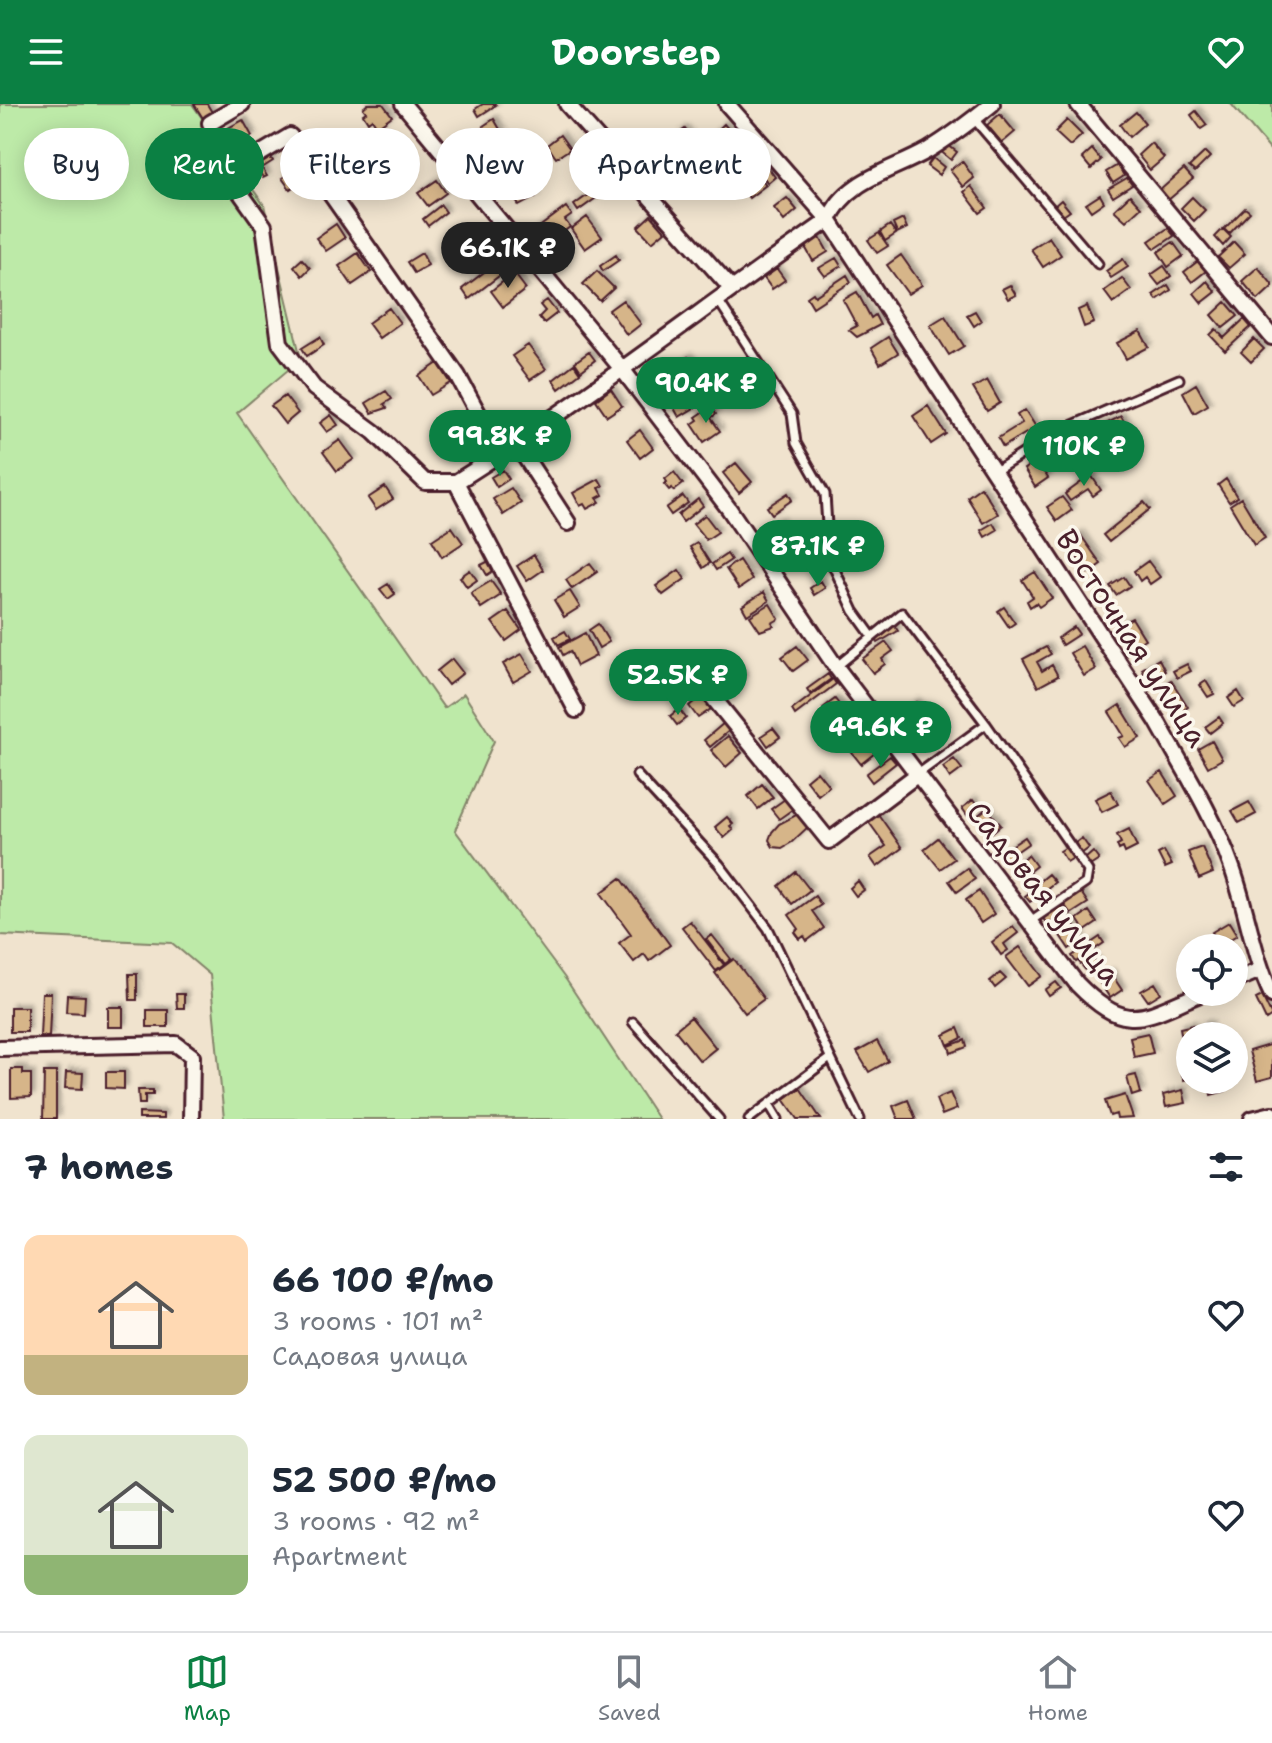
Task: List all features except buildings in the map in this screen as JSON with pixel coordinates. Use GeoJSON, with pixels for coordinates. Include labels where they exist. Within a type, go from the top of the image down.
{"type":"FeatureCollection","features":[{"type":"Feature","properties":{"kind":"street"},"geometry":{"type":"LineString","coordinates":[[210,123],[242,104]]}},
{"type":"Feature","properties":{"kind":"street","name":"Садовая улица"},"geometry":{"type":"LineString","coordinates":[[403,104],[622,369],[729,509],[836,667],[1052,954],[1097,1004],[1110,1013],[1127,1018],[1140,1017],[1176,1003]]}},
{"type":"Feature","properties":{"kind":"street"},"geometry":{"type":"LineString","coordinates":[[567,104],[731,288]]}},
{"type":"Feature","properties":{"kind":"street","name":"Восточная улица"},"geometry":{"type":"LineString","coordinates":[[727,104],[829,220],[1157,721],[1197,792],[1236,879],[1260,970],[1272,995]]}},
{"type":"Feature","properties":{"kind":"street"},"geometry":{"type":"LineString","coordinates":[[246,200],[264,226],[280,343],[314,388],[374,432],[425,482],[456,482],[622,369],[829,220],[845,194],[924,152],[992,104]]}},
{"type":"Feature","properties":{"kind":"street"},"geometry":{"type":"LineString","coordinates":[[1078,104],[1272,337]]}},
{"type":"Feature","properties":{"kind":"street"},"geometry":{"type":"LineString","coordinates":[[264,152],[290,136],[458,376],[500,454]]}},
{"type":"Feature","properties":{"kind":"street"},"geometry":{"type":"LineString","coordinates":[[516,443],[568,523]]}},
{"type":"Feature","properties":{"kind":"street"},"geometry":{"type":"LineString","coordinates":[[456,482],[576,710]]}},
{"type":"Feature","properties":{"kind":"street"},"geometry":{"type":"LineString","coordinates":[[702,684],[829,841],[918,774]]}},
{"type":"Feature","properties":{"kind":"street"},"geometry":{"type":"LineString","coordinates":[[1248,975],[1260,970]]}},
{"type":"Feature","properties":{"kind":"street"},"geometry":{"type":"LineString","coordinates":[[0,1048],[176,1044],[192,1056],[191,1119]]}},
{"type":"Feature","properties":{"kind":"street"},"geometry":{"type":"LineString","coordinates":[[1252,1119],[1272,1114]]}},
{"type":"Feature","properties":{"kind":"lane"},"geometry":{"type":"LineString","coordinates":[[974,119],[1098,264]]}},
{"type":"Feature","properties":{"kind":"lane"},"geometry":{"type":"LineString","coordinates":[[717,298],[792,414],[796,443],[825,494],[829,557],[854,611],[872,636]]}},
{"type":"Feature","properties":{"kind":"lane"},"geometry":{"type":"LineString","coordinates":[[994,472],[1057,432],[1179,379]]}},
{"type":"Feature","properties":{"kind":"lane"},"geometry":{"type":"LineString","coordinates":[[836,667],[902,613],[986,724],[1088,871],[1086,883],[1029,922]]}},
{"type":"Feature","properties":{"kind":"lane"},"geometry":{"type":"LineString","coordinates":[[918,774],[986,724]]}},
{"type":"Feature","properties":{"kind":"lane"},"geometry":{"type":"LineString","coordinates":[[637,775],[719,864],[768,928],[860,1119]]}},
{"type":"Feature","properties":{"kind":"lane"},"geometry":{"type":"LineString","coordinates":[[633,1022],[719,1119]]}},
{"type":"Feature","properties":{"kind":"lane"},"geometry":{"type":"LineString","coordinates":[[749,1119],[830,1058]]}},
{"type":"Feature","properties":{"kind":"lane"},"geometry":{"type":"LineString","coordinates":[[769,1104],[778,1119]]}},
{"type":"Feature","properties":{"kind":"green space"},"geometry":{"type":"Polygon","coordinates":[[[0,104],[192,104],[209,128],[145,128],[145,200],[260,200],[301,359],[237,413],[444,708],[464,694],[494,741],[455,830],[567,981],[658,1119],[224,1119],[210,975],[172,943],[0,935],[0,104]]]}},
{"type":"Feature","properties":{"kind":"green space"},"geometry":{"type":"Polygon","coordinates":[[[1231,104],[1272,104],[1272,152],[1231,104]]]}}]}
